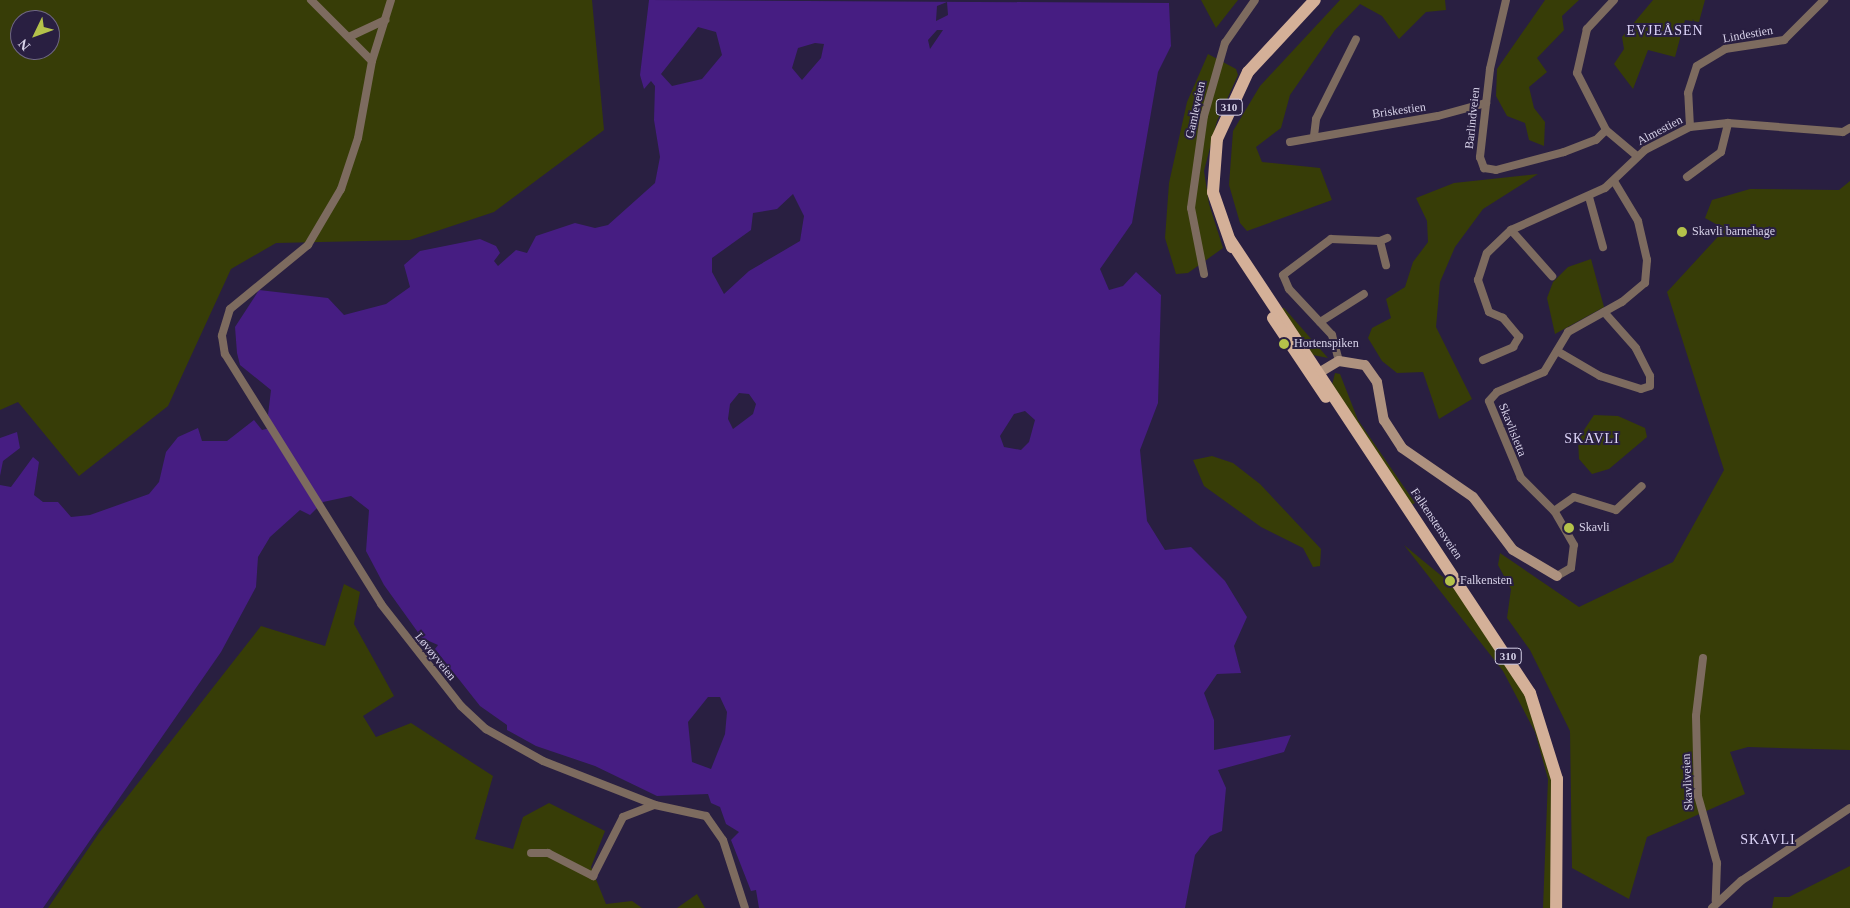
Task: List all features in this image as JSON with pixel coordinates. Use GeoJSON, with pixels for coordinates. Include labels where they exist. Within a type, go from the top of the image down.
{"type":"FeatureCollection","features":[{"type":"Feature","properties":{"kind":"main road","name":"Falkenstensveien"},"geometry":{"type":"LineString","coordinates":[[1315,0],[1266,49],[1225,115],[1212,173],[1217,211],[1255,291],[1361,439],[1511,660],[1542,721],[1557,779],[1556,908]]}},
{"type":"Feature","properties":{"kind":"street"},"geometry":{"type":"LineString","coordinates":[[311,0],[351,36],[372,61]]}},
{"type":"Feature","properties":{"kind":"street","name":"Løvøyveien"},"geometry":{"type":"LineString","coordinates":[[392,0],[372,61],[356,147],[322,225],[290,262],[242,295],[224,322],[225,354],[274,436],[395,625],[474,719],[543,761],[656,805],[696,811],[715,824],[746,908]]}},
{"type":"Feature","properties":{"kind":"street","name":"Gamleveien"},"geometry":{"type":"LineString","coordinates":[[1204,274],[1190,208],[1204,116],[1225,43],[1255,0]]}},
{"type":"Feature","properties":{"kind":"street","name":"Barlindveien"},"geometry":{"type":"LineString","coordinates":[[1506,0],[1486,103],[1480,157],[1488,170],[1564,152],[1596,140],[1606,130]]}},
{"type":"Feature","properties":{"kind":"street"},"geometry":{"type":"LineString","coordinates":[[1614,0],[1587,29],[1577,68],[1587,99],[1606,130],[1637,156]]}},
{"type":"Feature","properties":{"kind":"street","name":"Lindestien"},"geometry":{"type":"LineString","coordinates":[[1690,127],[1688,94],[1697,66],[1725,49],[1784,40],[1824,0]]}},
{"type":"Feature","properties":{"kind":"street"},"geometry":{"type":"LineString","coordinates":[[351,36],[384,20]]}},
{"type":"Feature","properties":{"kind":"street"},"geometry":{"type":"LineString","coordinates":[[1314,136],[1316,119],[1356,39]]}},
{"type":"Feature","properties":{"kind":"street","name":"Briskestien"},"geometry":{"type":"LineString","coordinates":[[1290,142],[1314,136],[1434,117],[1486,103]]}},
{"type":"Feature","properties":{"kind":"street"},"geometry":{"type":"LineString","coordinates":[[1687,177],[1721,152],[1728,123]]}},
{"type":"Feature","properties":{"kind":"street","name":"Almestien"},"geometry":{"type":"LineString","coordinates":[[1483,360],[1513,347],[1519,337],[1503,318],[1489,312],[1478,280],[1487,252],[1511,230],[1589,197],[1614,181],[1637,156],[1690,127],[1728,123],[1849,129]]}},
{"type":"Feature","properties":{"kind":"street","name":"Skavlisletta"},"geometry":{"type":"LineString","coordinates":[[1558,576],[1568,572],[1575,554],[1554,511],[1520,478],[1489,401],[1497,392],[1544,372],[1568,332],[1640,289],[1648,274],[1634,209],[1614,181]]}},
{"type":"Feature","properties":{"kind":"street"},"geometry":{"type":"LineString","coordinates":[[1589,197],[1603,247]]}},
{"type":"Feature","properties":{"kind":"street"},"geometry":{"type":"LineString","coordinates":[[1511,230],[1552,276]]}},
{"type":"Feature","properties":{"kind":"street"},"geometry":{"type":"LineString","coordinates":[[1339,362],[1337,343],[1289,289],[1286,271],[1331,238],[1380,241],[1387,238]]}},
{"type":"Feature","properties":{"kind":"street"},"geometry":{"type":"LineString","coordinates":[[1380,241],[1386,265]]}},
{"type":"Feature","properties":{"kind":"street"},"geometry":{"type":"LineString","coordinates":[[1320,322],[1364,294]]}},
{"type":"Feature","properties":{"kind":"street"},"geometry":{"type":"LineString","coordinates":[[1557,351],[1600,376],[1646,389],[1650,376],[1636,348],[1604,312]]}},
{"type":"Feature","properties":{"kind":"street"},"geometry":{"type":"LineString","coordinates":[[1316,375],[1339,362],[1370,369],[1384,420],[1402,448],[1466,491],[1513,550],[1558,576]]}},
{"type":"Feature","properties":{"kind":"street"},"geometry":{"type":"LineString","coordinates":[[1554,511],[1574,497],[1616,510],[1642,486]]}},
{"type":"Feature","properties":{"kind":"street","name":"Skavliveien"},"geometry":{"type":"LineString","coordinates":[[1704,658],[1696,716],[1698,796],[1717,864],[1714,904]]}},
{"type":"Feature","properties":{"kind":"street","name":"Løvøyveien"},"geometry":{"type":"LineString","coordinates":[[531,853],[548,853],[593,876],[623,817],[656,805]]}},
{"type":"Feature","properties":{"kind":"street","name":"Skavliveien"},"geometry":{"type":"LineString","coordinates":[[1714,904],[1850,808]]}},
{"type":"Feature","properties":{"kind":"green space"},"geometry":{"type":"Polygon","coordinates":[[[0,0],[592,0],[604,130],[494,212],[410,240],[276,243],[231,269],[168,406],[79,476],[18,402],[0,410],[0,0]]]}},
{"type":"Feature","properties":{"kind":"green space"},"geometry":{"type":"Polygon","coordinates":[[[1201,0],[1238,0],[1216,28],[1201,0]]]}},
{"type":"Feature","properties":{"kind":"green space"},"geometry":{"type":"Polygon","coordinates":[[[1340,0],[1445,0],[1446,10],[1426,12],[1399,39],[1382,16],[1360,4],[1335,30],[1290,95],[1281,128],[1256,147],[1262,162],[1320,168],[1332,200],[1247,231],[1240,223],[1229,185],[1233,131],[1260,86],[1340,0]]]}},
{"type":"Feature","properties":{"kind":"green space"},"geometry":{"type":"Polygon","coordinates":[[[1545,0],[1579,0],[1562,16],[1564,30],[1537,58],[1547,72],[1529,87],[1534,108],[1545,122],[1544,146],[1529,140],[1525,123],[1507,116],[1496,96],[1497,69],[1545,0]]]}},
{"type":"Feature","properties":{"kind":"green space"},"geometry":{"type":"Polygon","coordinates":[[[1653,0],[1705,0],[1699,22],[1685,20],[1675,57],[1648,50],[1633,89],[1614,64],[1624,49],[1622,37],[1653,0]]]}},
{"type":"Feature","properties":{"kind":"green space"},"geometry":{"type":"Polygon","coordinates":[[[1208,54],[1236,69],[1238,75],[1217,121],[1204,171],[1209,204],[1223,248],[1188,273],[1176,274],[1165,238],[1169,183],[1187,102],[1208,54]]]}},
{"type":"Feature","properties":{"kind":"green space"},"geometry":{"type":"Polygon","coordinates":[[[1538,174],[1483,209],[1455,247],[1440,282],[1436,327],[1472,399],[1439,419],[1423,372],[1397,373],[1382,361],[1368,338],[1372,328],[1391,318],[1386,299],[1405,287],[1413,262],[1428,242],[1427,221],[1416,198],[1454,183],[1538,174]]]}},
{"type":"Feature","properties":{"kind":"green space"},"geometry":{"type":"Polygon","coordinates":[[[1850,181],[1850,750],[1748,747],[1730,752],[1745,794],[1647,837],[1629,899],[1572,868],[1570,731],[1530,650],[1507,618],[1511,589],[1498,565],[1500,553],[1579,607],[1673,562],[1724,470],[1667,292],[1725,229],[1705,218],[1712,200],[1750,189],[1839,190],[1850,181]]]}},
{"type":"Feature","properties":{"kind":"green space"},"geometry":{"type":"Polygon","coordinates":[[[1591,259],[1604,307],[1555,334],[1547,298],[1553,282],[1568,267],[1591,259]]]}},
{"type":"Feature","properties":{"kind":"green space"},"geometry":{"type":"Polygon","coordinates":[[[1281,308],[1284,308],[1328,358],[1313,355],[1281,308]]]}},
{"type":"Feature","properties":{"kind":"green space"},"geometry":{"type":"Polygon","coordinates":[[[1335,373],[1340,374],[1358,420],[1415,503],[1411,505],[1332,385],[1335,373]]]}},
{"type":"Feature","properties":{"kind":"green space"},"geometry":{"type":"Polygon","coordinates":[[[1594,415],[1618,416],[1645,428],[1647,437],[1609,469],[1592,474],[1579,459],[1578,439],[1594,415]]]}},
{"type":"Feature","properties":{"kind":"green space"},"geometry":{"type":"Polygon","coordinates":[[[1212,456],[1233,463],[1260,484],[1321,549],[1320,566],[1313,567],[1303,548],[1261,527],[1204,486],[1193,460],[1212,456]]]}},
{"type":"Feature","properties":{"kind":"green space"},"geometry":{"type":"Polygon","coordinates":[[[1404,545],[1455,587],[1521,682],[1552,766],[1551,908],[1543,908],[1548,779],[1535,732],[1503,671],[1404,545]]]}},
{"type":"Feature","properties":{"kind":"green space"},"geometry":{"type":"Polygon","coordinates":[[[344,584],[360,592],[354,624],[394,696],[363,716],[376,737],[411,723],[493,776],[475,839],[513,849],[523,817],[549,803],[605,831],[591,867],[606,904],[632,901],[642,908],[48,908],[99,833],[261,626],[325,646],[344,584]]]}},
{"type":"Feature","properties":{"kind":"green space"},"geometry":{"type":"Polygon","coordinates":[[[1850,866],[1850,908],[1772,908],[1774,897],[1789,897],[1850,866]]]}},
{"type":"Feature","properties":{"kind":"green space"},"geometry":{"type":"Polygon","coordinates":[[[697,894],[705,908],[677,908],[697,894]]]}},
{"type":"Feature","properties":{"kind":"shaded area"},"geometry":{"type":"Polygon","coordinates":[[[649,0],[1169,3],[1171,46],[1158,72],[1132,223],[1100,269],[1109,290],[1123,286],[1136,272],[1161,295],[1158,403],[1140,450],[1147,521],[1165,550],[1191,547],[1225,581],[1247,617],[1234,646],[1241,673],[1217,674],[1204,693],[1214,720],[1214,750],[1291,735],[1284,752],[1218,770],[1226,788],[1222,831],[1210,836],[1195,855],[1185,908],[759,908],[756,890],[751,891],[731,840],[739,832],[726,824],[720,807],[711,803],[708,794],[657,796],[595,766],[536,746],[507,730],[507,725],[480,706],[435,649],[438,645],[422,638],[384,585],[366,551],[369,510],[351,496],[323,502],[310,515],[300,510],[270,537],[258,557],[256,587],[221,652],[43,908],[0,908],[0,485],[11,487],[33,457],[39,462],[34,495],[43,502],[58,502],[71,517],[90,515],[149,494],[159,482],[166,452],[178,437],[198,428],[202,441],[227,441],[254,420],[262,430],[274,427],[268,415],[271,390],[240,365],[237,353],[235,327],[259,290],[328,298],[344,315],[386,304],[410,287],[404,265],[420,251],[480,239],[496,246],[500,253],[494,261],[498,266],[516,250],[527,253],[536,236],[575,223],[595,228],[608,225],[655,183],[660,157],[654,120],[655,86],[651,81],[644,89],[640,75],[649,0]],[[947,2],[937,6],[936,21],[948,15],[947,2]],[[698,27],[661,74],[672,86],[702,79],[722,55],[716,32],[698,27]],[[937,30],[928,40],[930,49],[943,30],[937,30]],[[815,43],[798,48],[792,68],[802,80],[821,58],[824,44],[815,43]],[[793,194],[777,209],[753,213],[751,230],[712,258],[712,272],[724,294],[749,271],[800,241],[804,216],[793,194]],[[739,393],[730,404],[728,419],[733,429],[753,414],[756,404],[749,394],[739,393]],[[1025,411],[1014,414],[1000,436],[1004,447],[1021,450],[1029,442],[1035,420],[1025,411]],[[708,697],[688,722],[692,762],[711,769],[725,734],[727,712],[720,697],[708,697]]]}},
{"type":"Feature","properties":{"kind":"shaded area"},"geometry":{"type":"Polygon","coordinates":[[[17,432],[20,448],[3,461],[0,476],[0,438],[17,432]]]}},
{"type":"Feature","properties":{"kind":"place","name":"Skavli barnehage"},"geometry":{"type":"Point","coordinates":[1682,232]}},
{"type":"Feature","properties":{"kind":"place","name":"Hortenspiken"},"geometry":{"type":"Point","coordinates":[1284,344]}},
{"type":"Feature","properties":{"kind":"place","name":"Skavli"},"geometry":{"type":"Point","coordinates":[1569,528]}},
{"type":"Feature","properties":{"kind":"place","name":"Falkensten"},"geometry":{"type":"Point","coordinates":[1450,581]}},
{"type":"Feature","properties":{"kind":"district","name":"EVJEÅSEN"},"geometry":{"type":"Point","coordinates":[1665,31]}},
{"type":"Feature","properties":{"kind":"district","name":"SKAVLI"},"geometry":{"type":"Point","coordinates":[1592,439]}},
{"type":"Feature","properties":{"kind":"district","name":"SKAVLI"},"geometry":{"type":"Point","coordinates":[1768,840]}}]}
